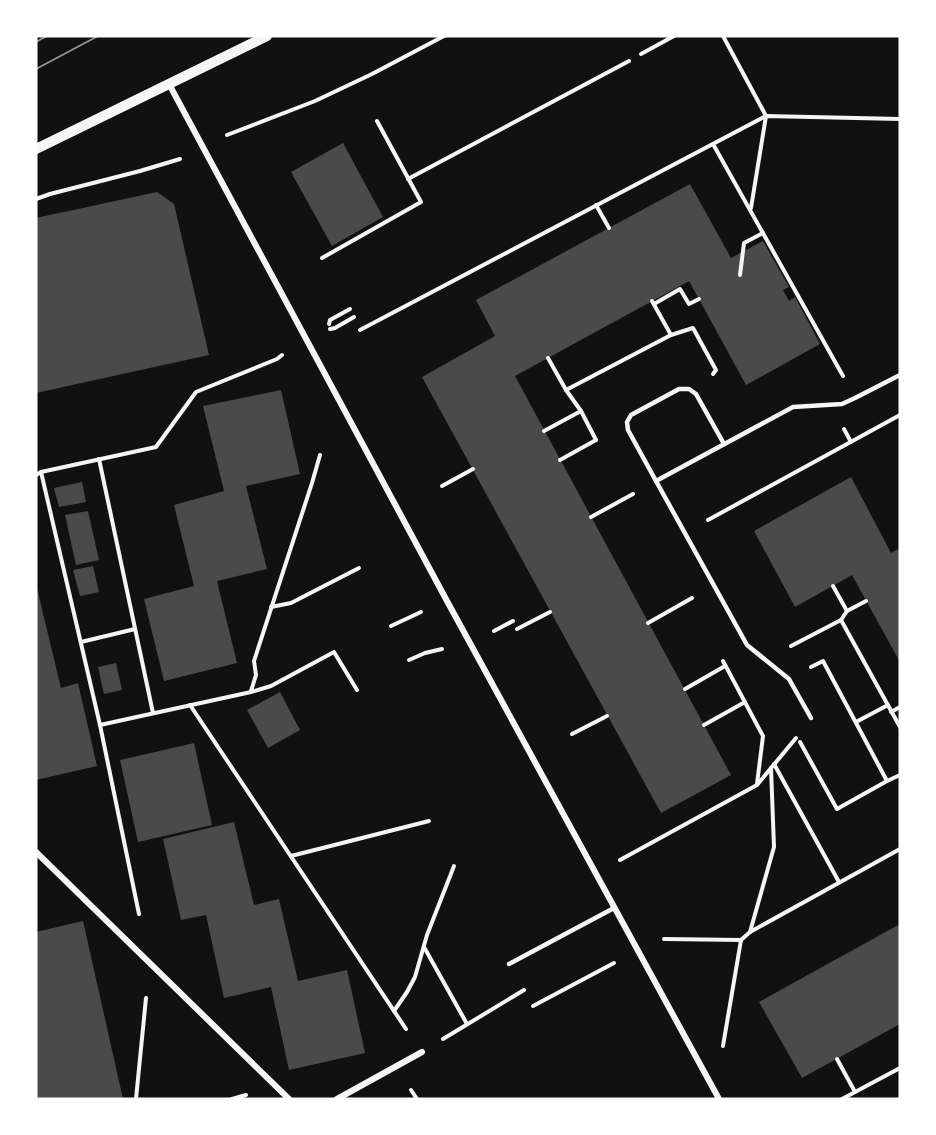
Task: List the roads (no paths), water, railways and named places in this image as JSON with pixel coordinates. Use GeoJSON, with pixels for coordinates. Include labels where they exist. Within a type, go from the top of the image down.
{"type":"FeatureCollection","features":[{"type":"Feature","properties":{"kind":"street"},"geometry":{"type":"LineString","coordinates":[[36,150],[267,36]]}},
{"type":"Feature","properties":{"kind":"street"},"geometry":{"type":"LineString","coordinates":[[169,84],[447,601],[719,1099]]}},
{"type":"Feature","properties":{"kind":"street"},"geometry":{"type":"LineString","coordinates":[[36,852],[289,1099]]}},
{"type":"Feature","properties":{"kind":"street"},"geometry":{"type":"LineString","coordinates":[[337,1099],[422,1052]]}},
{"type":"Feature","properties":{"kind":"lane"},"geometry":{"type":"LineString","coordinates":[[656,481],[793,407],[842,404],[900,375]]}},
{"type":"Feature","properties":{"kind":"lane"},"geometry":{"type":"LineString","coordinates":[[724,444],[696,394],[689,389],[679,389],[631,415],[627,422],[628,430],[747,645],[789,679],[811,718]]}},
{"type":"Feature","properties":{"kind":"lane"},"geometry":{"type":"LineString","coordinates":[[509,964],[615,908]]}},
{"type":"Feature","properties":{"kind":"tram line"},"geometry":{"type":"LineString","coordinates":[[36,42],[47,36]]}},
{"type":"Feature","properties":{"kind":"tram line"},"geometry":{"type":"LineString","coordinates":[[36,69],[98,36]]}}]}
